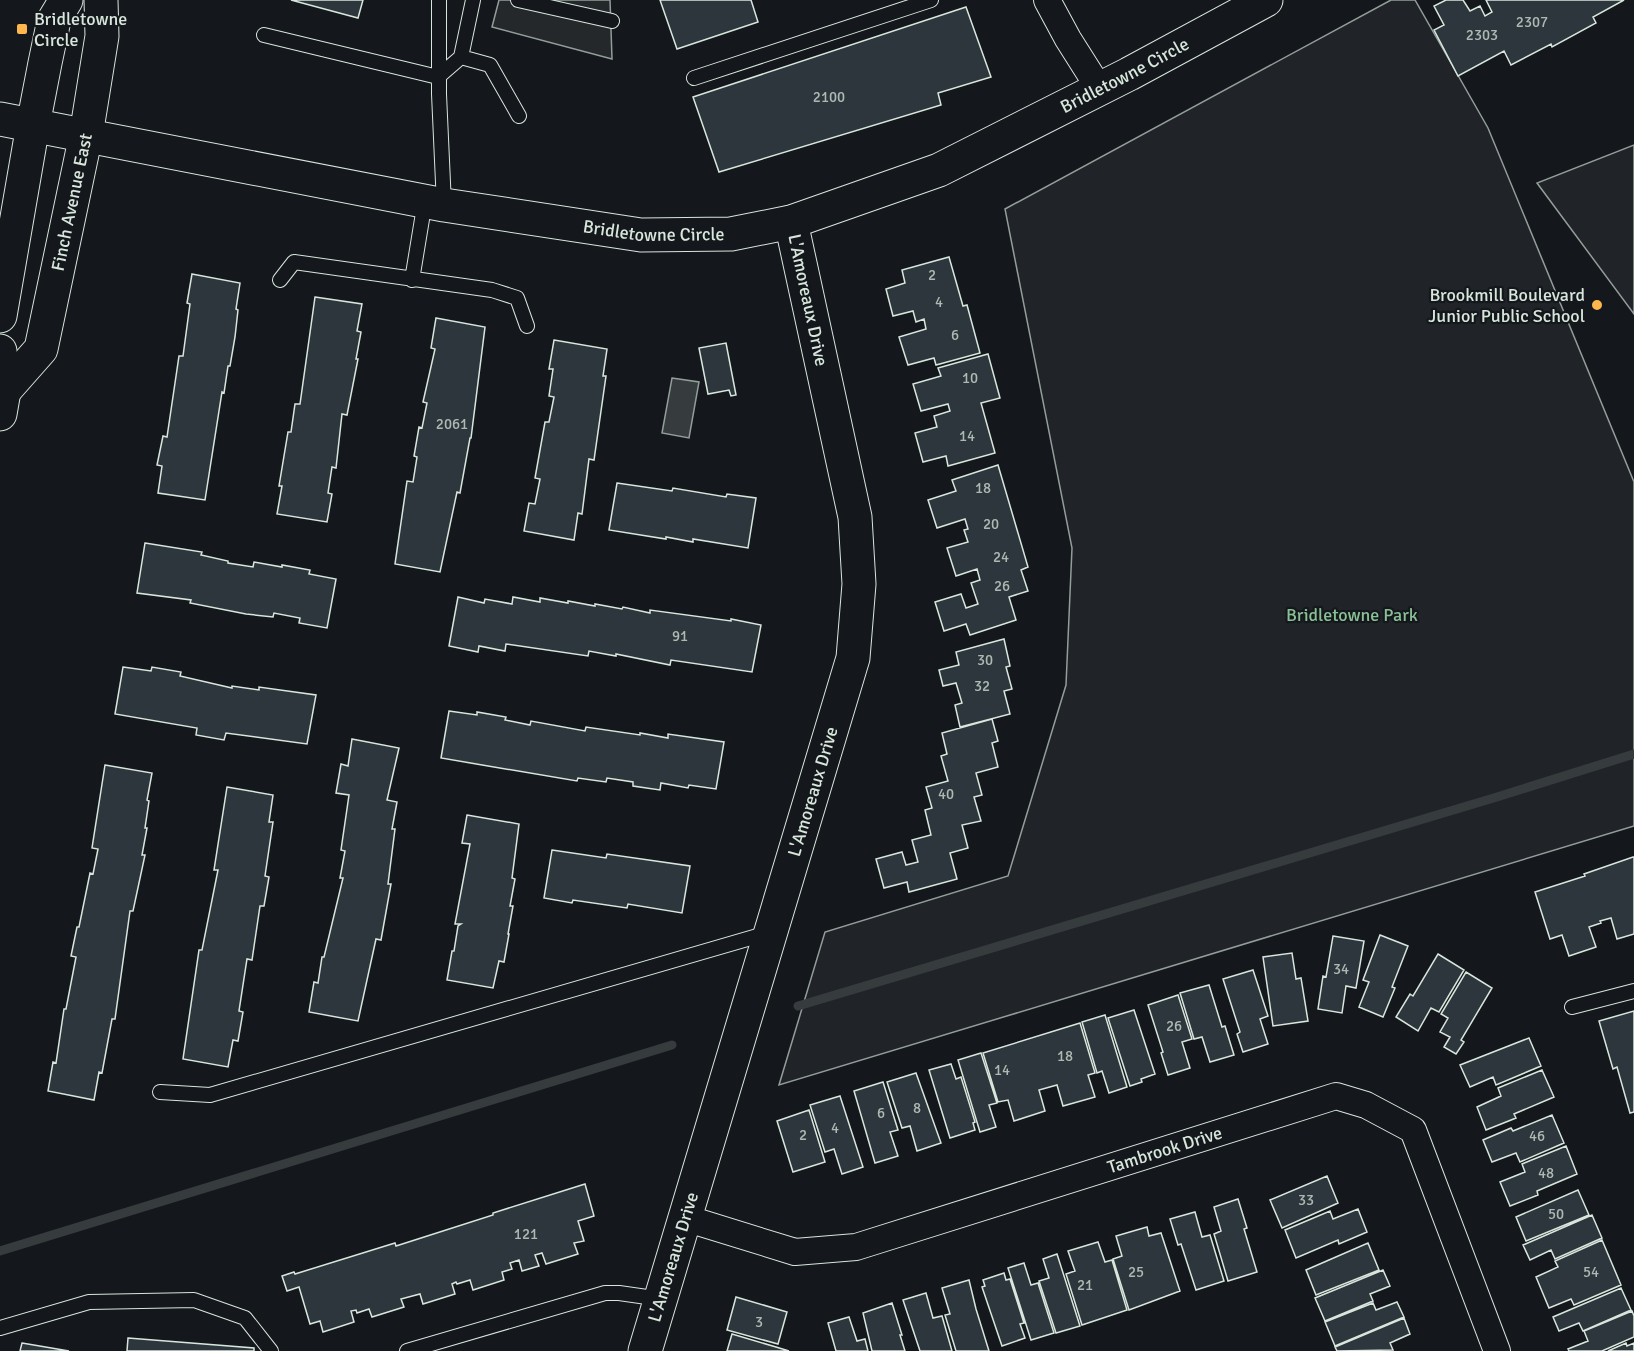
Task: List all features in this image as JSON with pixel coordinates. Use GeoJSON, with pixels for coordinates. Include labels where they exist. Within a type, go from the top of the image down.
{"type":"FeatureCollection","features":[{"type":"Feature","properties":{"kind":"street"},"geometry":{"type":"LineString","coordinates":[[0,316],[33,125],[54,20],[66,0]]}},
{"type":"Feature","properties":{"kind":"street","name":"Finch Avenue East"},"geometry":{"type":"LineString","coordinates":[[2,402],[41,349],[86,135],[102,36],[101,0]]}},
{"type":"Feature","properties":{"kind":"street"},"geometry":{"type":"LineString","coordinates":[[1047,0],[1099,88]]}},
{"type":"Feature","properties":{"kind":"street","name":"Bridletowne Circle"},"geometry":{"type":"LineString","coordinates":[[0,119],[435,203],[641,235],[731,234],[791,222],[939,170],[1266,0]]}},
{"type":"Feature","properties":{"kind":"street","name":"L'Amoreaux Drive"},"geometry":{"type":"LineString","coordinates":[[645,1351],[853,658],[859,584],[855,517],[791,222]]}},
{"type":"Feature","properties":{"kind":"street","name":"Finch Avenue East"},"geometry":{"type":"LineString","coordinates":[[0,351],[2,402]]}},
{"type":"Feature","properties":{"kind":"street","name":"Tambrook Drive"},"geometry":{"type":"LineString","coordinates":[[685,1218],[795,1252],[856,1247],[1336,1096],[1365,1105],[1413,1130],[1497,1351]]}},
{"type":"Feature","properties":{"kind":"lane"},"geometry":{"type":"LineString","coordinates":[[412,280],[435,203],[439,0]]}},
{"type":"Feature","properties":{"kind":"lane"},"geometry":{"type":"LineString","coordinates":[[438,77],[461,57],[473,0]]}},
{"type":"Feature","properties":{"kind":"lane"},"geometry":{"type":"LineString","coordinates":[[518,0],[612,21]]}},
{"type":"Feature","properties":{"kind":"lane"},"geometry":{"type":"LineString","coordinates":[[694,78],[931,0]]}},
{"type":"Feature","properties":{"kind":"lane"},"geometry":{"type":"LineString","coordinates":[[264,35],[438,77]]}},
{"type":"Feature","properties":{"kind":"lane"},"geometry":{"type":"LineString","coordinates":[[461,57],[490,66],[519,116]]}},
{"type":"Feature","properties":{"kind":"lane"},"geometry":{"type":"LineString","coordinates":[[280,280],[294,262],[492,290],[517,298],[527,326]]}},
{"type":"Feature","properties":{"kind":"lane"},"geometry":{"type":"LineString","coordinates":[[160,1092],[210,1095],[770,932]]}},
{"type":"Feature","properties":{"kind":"lane"},"geometry":{"type":"LineString","coordinates":[[1572,1007],[1634,991]]}},
{"type":"Feature","properties":{"kind":"lane"},"geometry":{"type":"LineString","coordinates":[[407,1351],[604,1293],[661,1299]]}},
{"type":"Feature","properties":{"kind":"lane"},"geometry":{"type":"LineString","coordinates":[[0,1328],[89,1302],[194,1300],[245,1318],[271,1351]]}},
{"type":"Feature","properties":{"kind":"green space","name":"Bridletowne Park"},"geometry":{"type":"Polygon","coordinates":[[[1391,0],[1415,0],[1488,128],[1634,482],[1634,826],[779,1085],[825,932],[1008,876],[1066,685],[1072,548],[1005,209],[1391,0]]]}},
{"type":"Feature","properties":{"kind":"green space"},"geometry":{"type":"Polygon","coordinates":[[[1634,145],[1634,314],[1537,183],[1634,145]]]}},
{"type":"Feature","properties":{"kind":"shaded area"},"geometry":{"type":"Polygon","coordinates":[[[499,0],[610,0],[612,59],[492,27],[499,0]]]}},
{"type":"Feature","properties":{"kind":"shaded area"},"geometry":{"type":"Polygon","coordinates":[[[672,378],[699,382],[689,438],[662,433],[672,378]]]}},
{"type":"Feature","properties":{"kind":"building"},"geometry":{"type":"Polygon","coordinates":[[[291,0],[363,0],[358,18],[291,0]]]}},
{"type":"Feature","properties":{"kind":"building"},"geometry":{"type":"Polygon","coordinates":[[[660,0],[751,0],[758,22],[677,49],[660,0]]]}},
{"type":"Feature","properties":{"kind":"building"},"geometry":{"type":"Polygon","coordinates":[[[1446,0],[1463,0],[1470,11],[1480,6],[1485,16],[1492,12],[1486,0],[1624,0],[1593,17],[1596,23],[1552,47],[1551,44],[1511,65],[1504,51],[1458,76],[1434,30],[1444,25],[1434,6],[1446,0]]]}},
{"type":"Feature","properties":{"kind":"building"},"geometry":{"type":"Polygon","coordinates":[[[966,7],[991,77],[938,93],[941,105],[719,172],[693,97],[966,7]]]}},
{"type":"Feature","properties":{"kind":"building"},"geometry":{"type":"Polygon","coordinates":[[[949,257],[963,306],[967,305],[980,353],[936,365],[934,358],[908,365],[899,337],[926,329],[924,319],[916,322],[913,311],[893,316],[886,289],[905,283],[902,270],[949,257]]]}},
{"type":"Feature","properties":{"kind":"building"},"geometry":{"type":"Polygon","coordinates":[[[192,274],[240,283],[235,337],[224,393],[222,392],[205,500],[158,493],[162,466],[157,465],[163,436],[167,437],[179,356],[183,356],[190,304],[187,303],[192,274]]]}},
{"type":"Feature","properties":{"kind":"building"},"geometry":{"type":"Polygon","coordinates":[[[315,297],[362,304],[357,331],[361,332],[356,359],[358,359],[347,415],[342,414],[336,468],[332,467],[328,493],[332,494],[327,522],[277,514],[288,432],[291,432],[295,404],[300,404],[315,297]]]}},
{"type":"Feature","properties":{"kind":"building"},"geometry":{"type":"Polygon","coordinates":[[[436,318],[485,327],[471,438],[440,572],[395,564],[407,481],[413,482],[417,457],[414,456],[419,427],[422,428],[427,403],[423,402],[435,349],[431,348],[436,318]]]}},
{"type":"Feature","properties":{"kind":"building"},"geometry":{"type":"Polygon","coordinates":[[[554,340],[607,349],[603,376],[606,376],[594,460],[589,459],[582,514],[578,513],[574,540],[524,531],[529,503],[535,504],[540,479],[535,478],[545,422],[549,422],[554,397],[549,396],[553,369],[549,369],[554,340]]]}},
{"type":"Feature","properties":{"kind":"building"},"geometry":{"type":"Polygon","coordinates":[[[726,343],[736,395],[731,396],[729,390],[708,394],[699,348],[726,343]]]}},
{"type":"Feature","properties":{"kind":"building"},"geometry":{"type":"Polygon","coordinates":[[[988,354],[1000,398],[981,403],[995,453],[948,466],[946,456],[923,462],[915,433],[937,427],[934,416],[950,411],[948,404],[921,411],[913,384],[941,376],[938,368],[988,354]]]}},
{"type":"Feature","properties":{"kind":"building"},"geometry":{"type":"Polygon","coordinates":[[[998,465],[1028,567],[1021,570],[1028,591],[1009,597],[1016,620],[970,635],[966,624],[944,631],[935,602],[961,594],[966,608],[978,604],[971,583],[980,580],[977,569],[956,576],[947,548],[968,542],[964,530],[968,529],[965,519],[937,528],[928,500],[956,491],[952,480],[998,465]]]}},
{"type":"Feature","properties":{"kind":"building"},"geometry":{"type":"Polygon","coordinates":[[[617,483],[672,491],[673,488],[726,497],[727,494],[756,498],[748,548],[693,539],[693,542],[609,530],[617,483]]]}},
{"type":"Feature","properties":{"kind":"building"},"geometry":{"type":"Polygon","coordinates":[[[145,543],[202,552],[201,555],[228,561],[228,563],[253,567],[254,562],[282,567],[282,565],[310,570],[309,574],[336,579],[327,628],[299,623],[300,618],[274,613],[273,617],[246,614],[190,603],[191,600],[137,593],[145,543]]]}},
{"type":"Feature","properties":{"kind":"building"},"geometry":{"type":"Polygon","coordinates":[[[458,597],[484,603],[485,599],[512,604],[513,597],[540,602],[540,598],[622,609],[623,607],[650,613],[650,610],[731,621],[731,619],[761,625],[752,672],[671,660],[670,665],[616,654],[616,656],[589,651],[588,656],[506,644],[505,651],[479,646],[478,652],[449,646],[458,597]]]}},
{"type":"Feature","properties":{"kind":"building"},"geometry":{"type":"Polygon","coordinates":[[[1004,639],[1010,666],[1006,667],[1012,689],[1004,691],[1010,714],[960,727],[955,705],[962,703],[956,683],[943,686],[939,670],[959,665],[956,652],[1004,639]]]}},
{"type":"Feature","properties":{"kind":"building"},"geometry":{"type":"Polygon","coordinates":[[[123,667],[151,671],[152,667],[181,672],[180,676],[232,688],[232,686],[259,690],[259,687],[316,695],[307,744],[226,733],[224,740],[196,735],[197,728],[115,714],[123,667]]]}},
{"type":"Feature","properties":{"kind":"building"},"geometry":{"type":"Polygon","coordinates":[[[449,711],[477,715],[477,712],[506,717],[505,720],[530,725],[531,721],[585,731],[586,727],[640,735],[640,733],[668,738],[668,734],[724,742],[716,789],[689,785],[688,788],[661,783],[660,790],[633,786],[633,782],[607,778],[606,782],[578,778],[577,781],[441,758],[449,711]]]}},
{"type":"Feature","properties":{"kind":"building"},"geometry":{"type":"Polygon","coordinates":[[[992,719],[998,741],[992,743],[998,767],[976,773],[982,795],[974,797],[981,821],[962,825],[968,848],[950,853],[957,879],[909,892],[907,882],[884,888],[876,859],[902,852],[906,865],[918,862],[912,840],[931,835],[925,810],[932,808],[926,787],[948,781],[941,756],[947,754],[942,733],[992,719]]]}},
{"type":"Feature","properties":{"kind":"building"},"geometry":{"type":"Polygon","coordinates":[[[352,739],[399,748],[387,800],[397,802],[392,829],[395,829],[388,884],[391,884],[381,940],[376,939],[358,1021],[309,1012],[314,982],[318,983],[322,957],[324,957],[343,878],[340,878],[345,851],[341,850],[349,795],[336,793],[341,764],[348,766],[352,739]]]}},
{"type":"Feature","properties":{"kind":"building"},"geometry":{"type":"Polygon","coordinates":[[[105,765],[152,773],[142,855],[145,855],[133,911],[130,911],[115,1019],[112,1019],[102,1073],[99,1072],[94,1100],[48,1091],[53,1062],[56,1063],[64,1009],[66,1009],[76,957],[71,956],[90,873],[93,874],[98,849],[92,848],[105,765]]]}},
{"type":"Feature","properties":{"kind":"building"},"geometry":{"type":"Polygon","coordinates":[[[227,787],[273,795],[269,822],[273,822],[265,876],[269,877],[264,906],[260,906],[252,960],[247,959],[239,1011],[243,1012],[238,1041],[233,1040],[228,1067],[183,1059],[199,950],[202,950],[218,870],[214,870],[227,787]]]}},
{"type":"Feature","properties":{"kind":"building"},"geometry":{"type":"Polygon","coordinates":[[[467,815],[519,824],[512,878],[515,879],[510,906],[513,906],[509,934],[504,962],[499,961],[493,988],[447,980],[458,926],[461,924],[455,924],[470,844],[462,843],[467,815]]]}},
{"type":"Feature","properties":{"kind":"building"},"geometry":{"type":"Polygon","coordinates":[[[552,850],[606,858],[607,854],[690,866],[682,913],[628,904],[627,908],[544,898],[552,850]]]}},
{"type":"Feature","properties":{"kind":"building"},"geometry":{"type":"Polygon","coordinates":[[[1634,857],[1634,934],[1617,939],[1611,918],[1600,921],[1601,923],[1589,927],[1596,947],[1569,956],[1562,935],[1550,939],[1535,892],[1634,857]]]}},
{"type":"Feature","properties":{"kind":"building"},"geometry":{"type":"Polygon","coordinates":[[[1380,935],[1408,946],[1383,1017],[1359,1007],[1369,982],[1363,980],[1380,935]]]}},
{"type":"Feature","properties":{"kind":"building"},"geometry":{"type":"Polygon","coordinates":[[[1333,936],[1364,941],[1356,988],[1346,986],[1342,1013],[1318,1009],[1333,936]]]}},
{"type":"Feature","properties":{"kind":"building"},"geometry":{"type":"Polygon","coordinates":[[[1292,953],[1296,979],[1301,978],[1308,1021],[1273,1026],[1263,957],[1292,953]]]}},
{"type":"Feature","properties":{"kind":"building"},"geometry":{"type":"Polygon","coordinates":[[[1438,954],[1464,970],[1439,1012],[1431,1008],[1418,1031],[1396,1017],[1410,994],[1413,996],[1438,954]]]}},
{"type":"Feature","properties":{"kind":"building"},"geometry":{"type":"Polygon","coordinates":[[[1253,970],[1268,1016],[1260,1019],[1268,1044],[1243,1052],[1237,1034],[1240,1032],[1223,979],[1253,970]]]}},
{"type":"Feature","properties":{"kind":"building"},"geometry":{"type":"Polygon","coordinates":[[[1466,972],[1492,988],[1461,1040],[1464,1042],[1456,1054],[1444,1047],[1450,1037],[1440,1032],[1448,1018],[1441,1014],[1466,972]]]}},
{"type":"Feature","properties":{"kind":"building"},"geometry":{"type":"Polygon","coordinates":[[[1209,985],[1222,1027],[1225,1026],[1234,1055],[1210,1062],[1202,1037],[1194,1039],[1180,993],[1209,985]]]}},
{"type":"Feature","properties":{"kind":"building"},"geometry":{"type":"Polygon","coordinates":[[[1178,995],[1192,1039],[1182,1042],[1190,1068],[1168,1075],[1148,1005],[1178,995]]]}},
{"type":"Feature","properties":{"kind":"building"},"geometry":{"type":"Polygon","coordinates":[[[1134,1010],[1155,1074],[1130,1086],[1108,1018],[1134,1010]]]}},
{"type":"Feature","properties":{"kind":"building"},"geometry":{"type":"Polygon","coordinates":[[[1634,1011],[1634,1112],[1630,1113],[1617,1067],[1613,1069],[1599,1021],[1634,1011]]]}},
{"type":"Feature","properties":{"kind":"building"},"geometry":{"type":"Polygon","coordinates":[[[1105,1015],[1127,1087],[1109,1093],[1102,1071],[1097,1073],[1082,1022],[1105,1015]]]}},
{"type":"Feature","properties":{"kind":"building"},"geometry":{"type":"Polygon","coordinates":[[[1080,1023],[1095,1073],[1088,1075],[1095,1097],[1063,1106],[1057,1085],[1039,1090],[1045,1111],[1014,1121],[1008,1100],[998,1102],[983,1053],[1080,1023]]]}},
{"type":"Feature","properties":{"kind":"building"},"geometry":{"type":"Polygon","coordinates":[[[1529,1038],[1541,1066],[1496,1085],[1493,1077],[1470,1087],[1460,1065],[1529,1038]]]}},
{"type":"Feature","properties":{"kind":"building"},"geometry":{"type":"Polygon","coordinates":[[[981,1053],[997,1103],[989,1105],[996,1127],[980,1132],[958,1060],[981,1053]]]}},
{"type":"Feature","properties":{"kind":"building"},"geometry":{"type":"Polygon","coordinates":[[[951,1064],[956,1079],[961,1077],[975,1122],[973,1123],[975,1130],[950,1138],[929,1070],[951,1064]]]}},
{"type":"Feature","properties":{"kind":"building"},"geometry":{"type":"Polygon","coordinates":[[[1542,1070],[1554,1097],[1514,1114],[1516,1118],[1486,1130],[1477,1107],[1501,1096],[1498,1088],[1542,1070]]]}},
{"type":"Feature","properties":{"kind":"building"},"geometry":{"type":"Polygon","coordinates":[[[916,1073],[941,1143],[917,1151],[910,1126],[902,1128],[887,1082],[916,1073]]]}},
{"type":"Feature","properties":{"kind":"building"},"geometry":{"type":"Polygon","coordinates":[[[883,1082],[898,1130],[890,1132],[898,1156],[875,1163],[854,1091],[883,1082]]]}},
{"type":"Feature","properties":{"kind":"building"},"geometry":{"type":"Polygon","coordinates":[[[840,1096],[863,1167],[842,1174],[834,1149],[825,1152],[810,1105],[840,1096]]]}},
{"type":"Feature","properties":{"kind":"building"},"geometry":{"type":"Polygon","coordinates":[[[809,1110],[825,1162],[793,1172],[777,1121],[809,1110]]]}},
{"type":"Feature","properties":{"kind":"building"},"geometry":{"type":"Polygon","coordinates":[[[1552,1115],[1564,1143],[1520,1162],[1516,1153],[1492,1162],[1483,1140],[1552,1115]]]}},
{"type":"Feature","properties":{"kind":"building"},"geometry":{"type":"Polygon","coordinates":[[[1566,1146],[1577,1174],[1537,1191],[1538,1195],[1510,1206],[1500,1182],[1525,1172],[1522,1164],[1566,1146]]]}},
{"type":"Feature","properties":{"kind":"building"},"geometry":{"type":"Polygon","coordinates":[[[1327,1176],[1338,1203],[1282,1228],[1270,1200],[1327,1176]]]}},
{"type":"Feature","properties":{"kind":"building"},"geometry":{"type":"Polygon","coordinates":[[[585,1184],[594,1216],[578,1221],[584,1241],[574,1243],[578,1254],[546,1264],[542,1253],[535,1255],[539,1266],[522,1271],[519,1260],[510,1263],[512,1269],[502,1272],[504,1280],[473,1290],[470,1280],[457,1284],[456,1282],[452,1284],[455,1294],[423,1304],[420,1294],[401,1299],[404,1307],[372,1317],[369,1309],[357,1313],[356,1310],[351,1311],[354,1322],[323,1332],[320,1321],[310,1324],[299,1287],[287,1291],[282,1276],[395,1243],[396,1246],[585,1184]]]}},
{"type":"Feature","properties":{"kind":"building"},"geometry":{"type":"Polygon","coordinates":[[[1578,1190],[1589,1215],[1526,1241],[1516,1217],[1578,1190]]]}},
{"type":"Feature","properties":{"kind":"building"},"geometry":{"type":"Polygon","coordinates":[[[1238,1199],[1257,1272],[1228,1281],[1214,1234],[1221,1231],[1214,1207],[1238,1199]]]}},
{"type":"Feature","properties":{"kind":"building"},"geometry":{"type":"Polygon","coordinates":[[[1358,1209],[1367,1232],[1339,1244],[1338,1240],[1296,1258],[1285,1230],[1330,1211],[1333,1219],[1358,1209]]]}},
{"type":"Feature","properties":{"kind":"building"},"geometry":{"type":"Polygon","coordinates":[[[1195,1212],[1202,1237],[1210,1235],[1224,1281],[1196,1290],[1170,1219],[1195,1212]]]}},
{"type":"Feature","properties":{"kind":"building"},"geometry":{"type":"Polygon","coordinates":[[[1592,1215],[1602,1238],[1555,1259],[1551,1250],[1530,1260],[1523,1245],[1592,1215]]]}},
{"type":"Feature","properties":{"kind":"building"},"geometry":{"type":"Polygon","coordinates":[[[1147,1227],[1149,1236],[1161,1233],[1180,1291],[1129,1310],[1113,1259],[1122,1256],[1116,1236],[1147,1227]]]}},
{"type":"Feature","properties":{"kind":"building"},"geometry":{"type":"Polygon","coordinates":[[[1602,1240],[1621,1285],[1574,1305],[1571,1299],[1549,1308],[1536,1277],[1558,1267],[1555,1261],[1602,1240]]]}},
{"type":"Feature","properties":{"kind":"building"},"geometry":{"type":"Polygon","coordinates":[[[1098,1242],[1105,1262],[1112,1260],[1127,1310],[1082,1325],[1066,1274],[1075,1271],[1068,1251],[1098,1242]]]}},
{"type":"Feature","properties":{"kind":"building"},"geometry":{"type":"Polygon","coordinates":[[[1368,1243],[1379,1270],[1316,1295],[1306,1270],[1368,1243]]]}},
{"type":"Feature","properties":{"kind":"building"},"geometry":{"type":"Polygon","coordinates":[[[1057,1254],[1080,1326],[1056,1333],[1039,1281],[1049,1278],[1043,1259],[1057,1254]]]}},
{"type":"Feature","properties":{"kind":"building"},"geometry":{"type":"Polygon","coordinates":[[[1024,1263],[1031,1285],[1038,1283],[1054,1333],[1031,1340],[1008,1268],[1024,1263]]]}},
{"type":"Feature","properties":{"kind":"building"},"geometry":{"type":"Polygon","coordinates":[[[1383,1270],[1390,1286],[1370,1294],[1373,1301],[1325,1321],[1315,1298],[1383,1270]]]}},
{"type":"Feature","properties":{"kind":"building"},"geometry":{"type":"Polygon","coordinates":[[[1004,1273],[1006,1280],[1010,1279],[1024,1323],[1020,1324],[1025,1338],[1002,1346],[982,1287],[985,1286],[983,1280],[1004,1273]]]}},
{"type":"Feature","properties":{"kind":"building"},"geometry":{"type":"Polygon","coordinates":[[[969,1280],[989,1351],[956,1351],[945,1315],[950,1314],[942,1288],[969,1280]]]}},
{"type":"Feature","properties":{"kind":"building"},"geometry":{"type":"Polygon","coordinates":[[[1621,1288],[1631,1310],[1583,1331],[1579,1323],[1559,1331],[1553,1317],[1621,1288]]]}},
{"type":"Feature","properties":{"kind":"building"},"geometry":{"type":"Polygon","coordinates":[[[926,1293],[933,1318],[942,1316],[952,1351],[920,1351],[903,1300],[926,1293]]]}},
{"type":"Feature","properties":{"kind":"building"},"geometry":{"type":"Polygon","coordinates":[[[736,1297],[787,1312],[778,1344],[727,1330],[736,1297]]]}},
{"type":"Feature","properties":{"kind":"building"},"geometry":{"type":"Polygon","coordinates":[[[1397,1302],[1404,1317],[1335,1346],[1325,1322],[1373,1303],[1376,1310],[1397,1302]]]}},
{"type":"Feature","properties":{"kind":"building"},"geometry":{"type":"Polygon","coordinates":[[[892,1303],[905,1351],[872,1351],[863,1313],[892,1303]]]}},
{"type":"Feature","properties":{"kind":"building"},"geometry":{"type":"Polygon","coordinates":[[[1632,1311],[1634,1337],[1602,1351],[1569,1351],[1568,1349],[1588,1341],[1584,1331],[1632,1311]]]}},
{"type":"Feature","properties":{"kind":"building"},"geometry":{"type":"Polygon","coordinates":[[[849,1317],[857,1341],[865,1339],[868,1351],[836,1351],[828,1323],[849,1317]]]}},
{"type":"Feature","properties":{"kind":"building"},"geometry":{"type":"Polygon","coordinates":[[[1404,1318],[1410,1334],[1390,1343],[1393,1350],[1337,1351],[1335,1347],[1404,1318]]]}},
{"type":"Feature","properties":{"kind":"building"},"geometry":{"type":"Polygon","coordinates":[[[732,1334],[776,1347],[789,1351],[727,1351],[732,1334]]]}},
{"type":"Feature","properties":{"kind":"building"},"geometry":{"type":"Polygon","coordinates":[[[128,1338],[254,1348],[254,1351],[127,1351],[128,1338]]]}},
{"type":"Feature","properties":{"kind":"building"},"geometry":{"type":"Polygon","coordinates":[[[22,1343],[69,1351],[20,1351],[22,1343]]]}},
{"type":"Feature","properties":{"kind":"building"},"geometry":{"type":"Polygon","coordinates":[[[1626,1343],[1627,1346],[1634,1343],[1634,1351],[1608,1351],[1626,1343]]]}},
{"type":"Feature","properties":{"kind":"waterway"},"geometry":{"type":"LineString","coordinates":[[798,1006],[1634,754]]}},
{"type":"Feature","properties":{"kind":"waterway"},"geometry":{"type":"LineString","coordinates":[[0,1251],[672,1045]]}},
{"type":"Feature","properties":{"kind":"place","name":"Bridletowne Circle"},"geometry":{"type":"Point","coordinates":[22,29]}},
{"type":"Feature","properties":{"kind":"place","name":"Brookmill Boulevard Junior Public School"},"geometry":{"type":"Point","coordinates":[1597,305]}}]}
